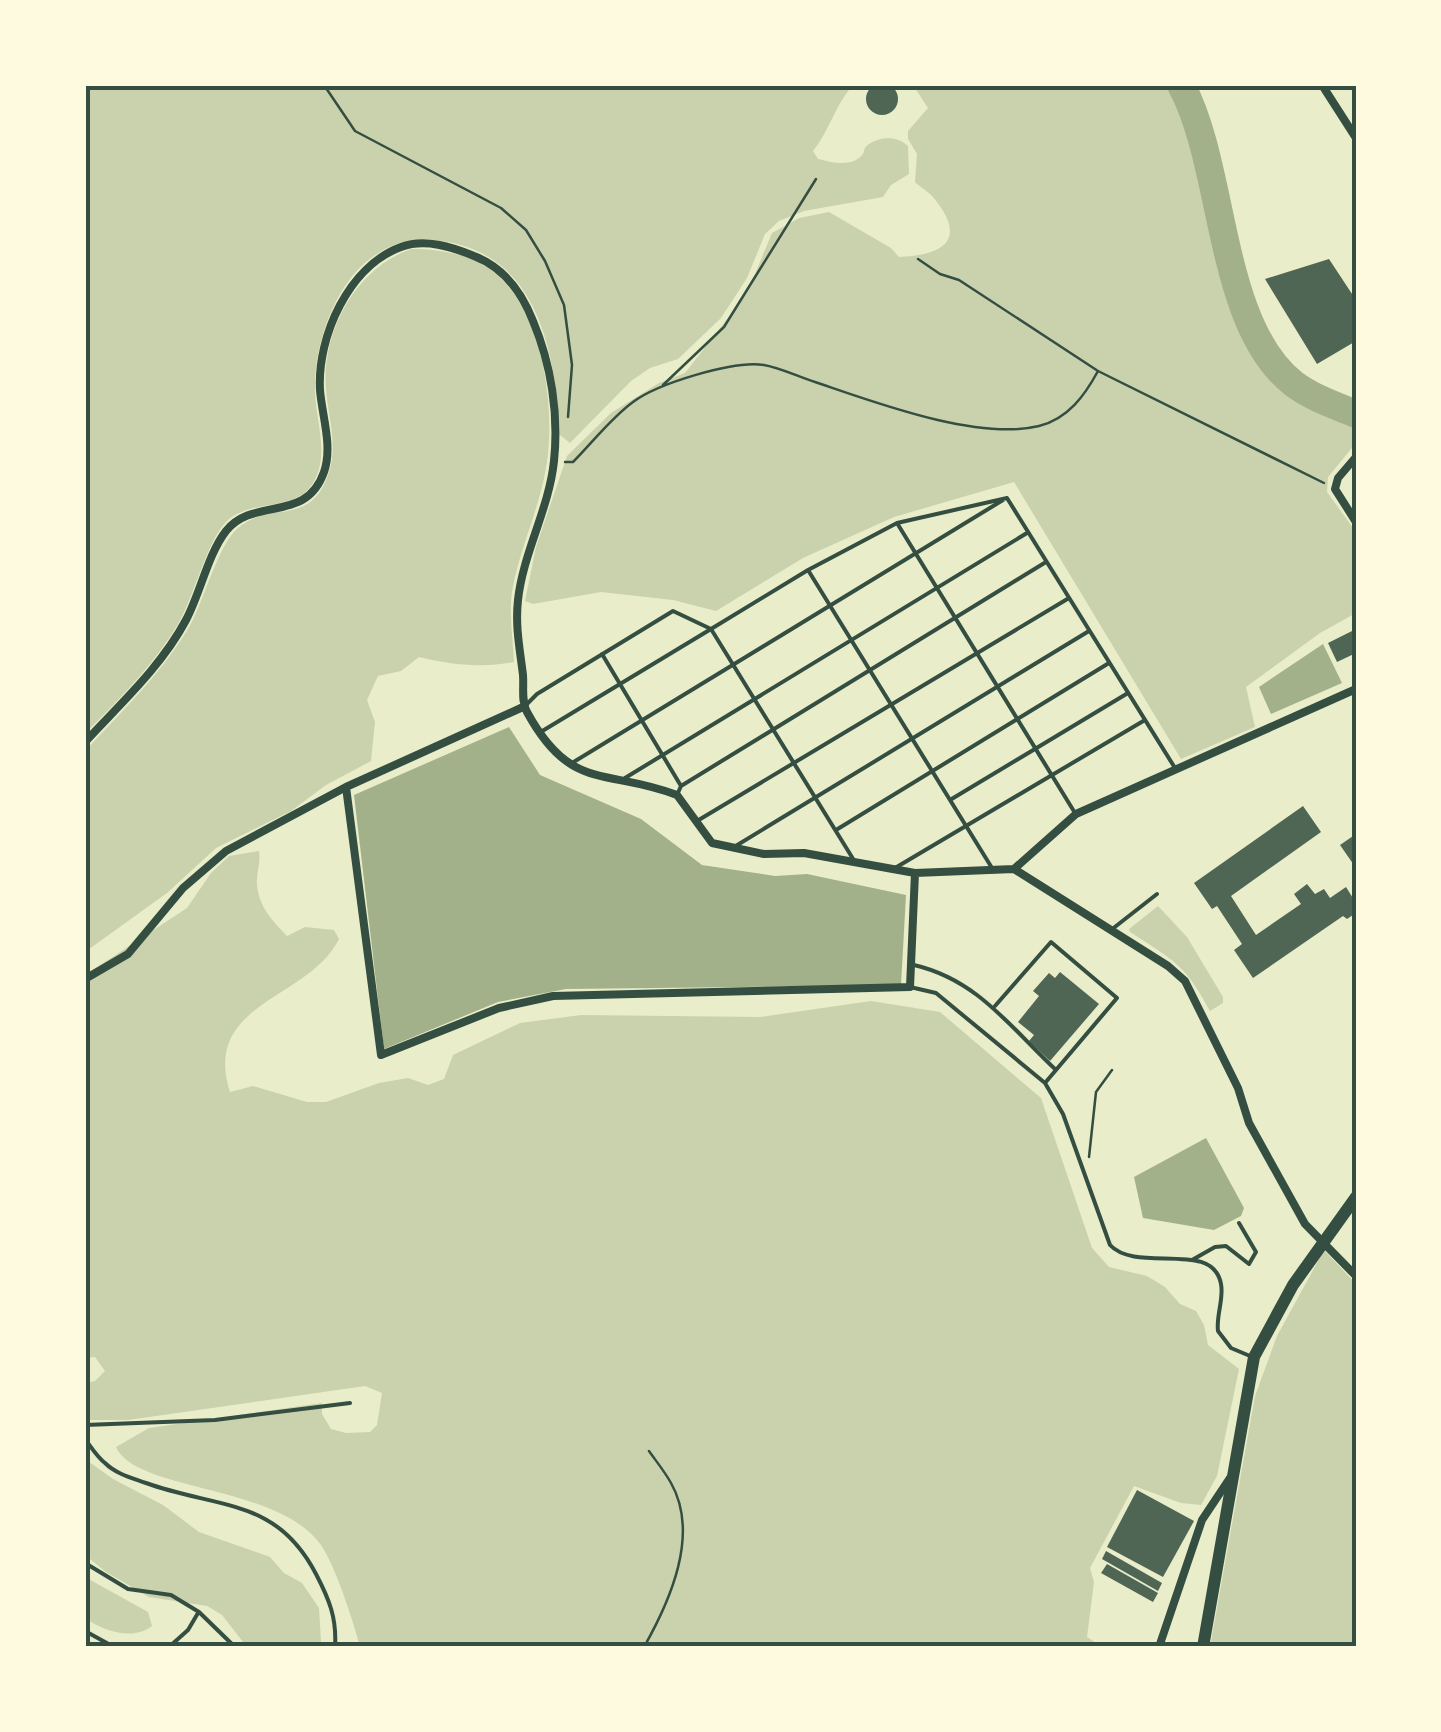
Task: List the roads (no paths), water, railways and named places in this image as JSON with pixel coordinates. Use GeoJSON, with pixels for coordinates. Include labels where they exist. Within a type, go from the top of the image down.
{"type":"FeatureCollection","features":[{"type":"Feature","properties":{"kind":"main road"},"geometry":{"type":"LineString","coordinates":[[1202,1647],[1254,1357],[1293,1285],[1356,1198]]}},
{"type":"Feature","properties":{"kind":"street"},"geometry":{"type":"LineString","coordinates":[[1322,85],[1356,138]]}},
{"type":"Feature","properties":{"kind":"street"},"geometry":{"type":"LineString","coordinates":[[85,742],[162,659],[185,623],[227,530],[245,516],[293,506],[314,492],[328,457],[320,386],[325,346],[334,320],[366,268],[409,244],[441,245],[482,259],[512,283],[531,315],[544,349],[552,384],[554,462],[518,598],[516,636],[524,707],[551,750],[592,776],[679,791],[712,843],[764,854],[804,853],[916,873],[1014,869],[1076,814],[1356,689]]}},
{"type":"Feature","properties":{"kind":"street"},"geometry":{"type":"LineString","coordinates":[[1356,457],[1334,488],[1356,522]]}},
{"type":"Feature","properties":{"kind":"street"},"geometry":{"type":"LineString","coordinates":[[85,979],[128,954],[207,864],[346,787],[524,707]]}},
{"type":"Feature","properties":{"kind":"street"},"geometry":{"type":"LineString","coordinates":[[346,787],[381,1055],[499,1008],[553,996],[910,987],[916,873]]}},
{"type":"Feature","properties":{"kind":"street"},"geometry":{"type":"LineString","coordinates":[[1014,869],[1168,966],[1185,981],[1238,1088],[1249,1123],[1305,1224],[1356,1276]]}},
{"type":"Feature","properties":{"kind":"street"},"geometry":{"type":"LineString","coordinates":[[1159,1647],[1202,1520],[1230,1478]]}},
{"type":"Feature","properties":{"kind":"lane"},"geometry":{"type":"LineString","coordinates":[[539,733],[808,570],[897,523],[1008,498]]}},
{"type":"Feature","properties":{"kind":"lane"},"geometry":{"type":"LineString","coordinates":[[1008,498],[1174,768]]}},
{"type":"Feature","properties":{"kind":"lane"},"geometry":{"type":"LineString","coordinates":[[571,764],[1008,498]]}},
{"type":"Feature","properties":{"kind":"lane"},"geometry":{"type":"LineString","coordinates":[[897,523],[1076,814]]}},
{"type":"Feature","properties":{"kind":"lane"},"geometry":{"type":"LineString","coordinates":[[618,782],[1027,533]]}},
{"type":"Feature","properties":{"kind":"lane"},"geometry":{"type":"LineString","coordinates":[[602,654],[679,791],[1046,562]]}},
{"type":"Feature","properties":{"kind":"lane"},"geometry":{"type":"LineString","coordinates":[[808,570],[994,872]]}},
{"type":"Feature","properties":{"kind":"lane"},"geometry":{"type":"LineString","coordinates":[[697,821],[1069,598]]}},
{"type":"Feature","properties":{"kind":"lane"},"geometry":{"type":"LineString","coordinates":[[524,707],[536,694],[673,611],[711,629],[855,862]]}},
{"type":"Feature","properties":{"kind":"lane"},"geometry":{"type":"LineString","coordinates":[[731,848],[1090,631]]}},
{"type":"Feature","properties":{"kind":"lane"},"geometry":{"type":"LineString","coordinates":[[835,830],[1109,663]]}},
{"type":"Feature","properties":{"kind":"lane"},"geometry":{"type":"LineString","coordinates":[[950,800],[1128,693]]}},
{"type":"Feature","properties":{"kind":"lane"},"geometry":{"type":"LineString","coordinates":[[894,869],[1145,720]]}},
{"type":"Feature","properties":{"kind":"lane"},"geometry":{"type":"LineString","coordinates":[[1110,930],[1156,894]]}},
{"type":"Feature","properties":{"kind":"lane"},"geometry":{"type":"LineString","coordinates":[[995,1006],[1051,942],[1118,998],[1045,1083]]}},
{"type":"Feature","properties":{"kind":"lane"},"geometry":{"type":"LineString","coordinates":[[911,964],[947,974],[995,1006],[1056,1070]]}},
{"type":"Feature","properties":{"kind":"lane"},"geometry":{"type":"LineString","coordinates":[[910,987],[936,993],[1045,1083],[1062,1114],[1106,1237],[1116,1252],[1133,1258],[1192,1260],[1213,1268],[1221,1280],[1217,1323],[1224,1342],[1254,1357]]}},
{"type":"Feature","properties":{"kind":"lane"},"geometry":{"type":"LineString","coordinates":[[1192,1260],[1214,1247],[1226,1246],[1248,1264],[1256,1252],[1239,1223]]}},
{"type":"Feature","properties":{"kind":"lane"},"geometry":{"type":"LineString","coordinates":[[85,1425],[214,1420],[350,1403]]}},
{"type":"Feature","properties":{"kind":"lane"},"geometry":{"type":"LineString","coordinates":[[85,1440],[105,1464],[120,1474],[195,1499],[256,1511],[275,1523],[294,1540],[331,1603],[336,1624],[335,1647]]}},
{"type":"Feature","properties":{"kind":"lane"},"geometry":{"type":"LineString","coordinates":[[85,1563],[128,1589],[172,1594],[199,1612],[235,1647]]}},
{"type":"Feature","properties":{"kind":"lane"},"geometry":{"type":"LineString","coordinates":[[172,1646],[199,1612]]}},
{"type":"Feature","properties":{"kind":"lane"},"geometry":{"type":"LineString","coordinates":[[85,1630],[114,1647]]}},
{"type":"Feature","properties":{"kind":"waterway"},"geometry":{"type":"LineString","coordinates":[[1181,85],[1196,119],[1236,285],[1250,323],[1269,357],[1294,384],[1356,414]]}}]}
